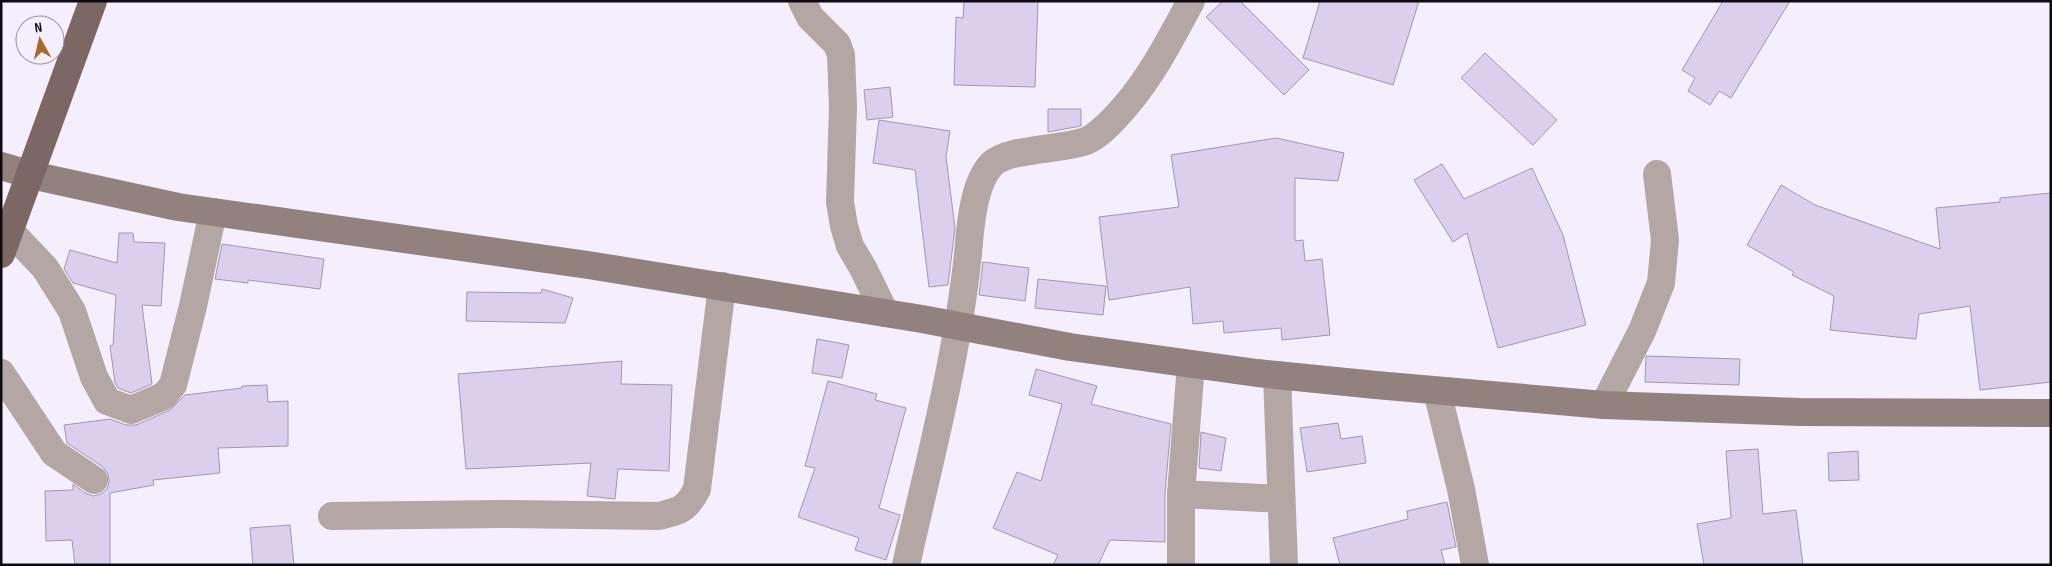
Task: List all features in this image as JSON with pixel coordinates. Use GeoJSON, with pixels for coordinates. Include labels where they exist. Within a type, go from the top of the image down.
{"type":"FeatureCollection","features":[{"type":"Feature","properties":{"kind":"main road"},"geometry":{"type":"LineString","coordinates":[[5,243],[93,1]]}},
{"type":"Feature","properties":{"kind":"main road"},"geometry":{"type":"LineString","coordinates":[[1,166],[31,175],[178,207],[578,263],[885,313],[1070,347],[1277,375],[1604,405],[1800,412],[2051,413]]}},
{"type":"Feature","properties":{"kind":"street"},"geometry":{"type":"LineString","coordinates":[[802,1],[810,17],[837,44],[841,55],[843,107],[840,202],[842,218],[850,246],[864,268],[885,313]]}},
{"type":"Feature","properties":{"kind":"street"},"geometry":{"type":"LineString","coordinates":[[906,565],[960,326],[971,219],[982,180],[992,164],[1005,155],[1087,140],[1103,130],[1122,110],[1152,72],[1191,1]]}},
{"type":"Feature","properties":{"kind":"street"},"geometry":{"type":"LineString","coordinates":[[1604,405],[1642,331],[1661,282],[1664,240],[1657,174]]}},
{"type":"Feature","properties":{"kind":"street"},"geometry":{"type":"LineString","coordinates":[[5,243],[45,268],[72,310],[94,377],[107,401],[131,410],[164,396],[174,385],[213,212]]}},
{"type":"Feature","properties":{"kind":"street"},"geometry":{"type":"LineString","coordinates":[[332,516],[501,514],[659,516],[680,511],[691,501],[697,489],[722,286]]}},
{"type":"Feature","properties":{"kind":"street"},"geometry":{"type":"LineString","coordinates":[[1181,565],[1181,494],[1190,364]]}},
{"type":"Feature","properties":{"kind":"street"},"geometry":{"type":"LineString","coordinates":[[1,373],[54,453],[94,480]]}},
{"type":"Feature","properties":{"kind":"street"},"geometry":{"type":"LineString","coordinates":[[1277,375],[1284,565]]}},
{"type":"Feature","properties":{"kind":"street"},"geometry":{"type":"LineString","coordinates":[[1437,391],[1461,489],[1475,565]]}},
{"type":"Feature","properties":{"kind":"street"},"geometry":{"type":"LineString","coordinates":[[1181,494],[1282,499]]}},
{"type":"Feature","properties":{"kind":"building"},"geometry":{"type":"Polygon","coordinates":[[[964,1],[1038,1],[1035,87],[954,85],[956,17],[963,18],[964,1]]]}},
{"type":"Feature","properties":{"kind":"building"},"geometry":{"type":"Polygon","coordinates":[[[1223,1],[1240,1],[1309,70],[1284,95],[1206,17],[1223,1]]]}},
{"type":"Feature","properties":{"kind":"building"},"geometry":{"type":"Polygon","coordinates":[[[1320,1],[1419,1],[1393,85],[1303,58],[1320,1]]]}},
{"type":"Feature","properties":{"kind":"building"},"geometry":{"type":"Polygon","coordinates":[[[1723,1],[1790,1],[1731,98],[1719,91],[1710,105],[1688,91],[1695,78],[1682,70],[1723,1]]]}},
{"type":"Feature","properties":{"kind":"building"},"geometry":{"type":"Polygon","coordinates":[[[1485,53],[1557,120],[1533,145],[1461,78],[1485,53]]]}},
{"type":"Feature","properties":{"kind":"building"},"geometry":{"type":"Polygon","coordinates":[[[890,87],[893,117],[867,120],[864,90],[890,87]]]}},
{"type":"Feature","properties":{"kind":"building"},"geometry":{"type":"Polygon","coordinates":[[[1048,109],[1081,109],[1081,126],[1048,132],[1048,109]]]}},
{"type":"Feature","properties":{"kind":"building"},"geometry":{"type":"Polygon","coordinates":[[[879,120],[950,131],[946,157],[955,228],[948,285],[929,287],[915,170],[873,163],[879,120]]]}},
{"type":"Feature","properties":{"kind":"building"},"geometry":{"type":"Polygon","coordinates":[[[1276,138],[1344,153],[1338,181],[1295,178],[1295,241],[1303,240],[1305,261],[1322,259],[1330,335],[1282,340],[1281,328],[1224,333],[1223,321],[1193,324],[1190,287],[1109,300],[1099,217],[1179,207],[1171,155],[1276,138]]]}},
{"type":"Feature","properties":{"kind":"building"},"geometry":{"type":"Polygon","coordinates":[[[1442,164],[1464,199],[1532,168],[1563,235],[1586,325],[1498,348],[1467,233],[1453,242],[1414,180],[1442,164]]]}},
{"type":"Feature","properties":{"kind":"building"},"geometry":{"type":"Polygon","coordinates":[[[1781,185],[1815,205],[1940,249],[1936,208],[2000,202],[2000,198],[2051,193],[2051,382],[1980,390],[1970,306],[1919,314],[1916,339],[1830,330],[1834,296],[1792,275],[1794,272],[1747,245],[1781,185]]]}},
{"type":"Feature","properties":{"kind":"building"},"geometry":{"type":"Polygon","coordinates":[[[119,233],[133,233],[134,242],[165,243],[161,306],[142,305],[152,384],[131,393],[118,388],[115,383],[110,346],[113,345],[116,295],[73,283],[64,269],[70,250],[117,263],[119,233]]]}},
{"type":"Feature","properties":{"kind":"building"},"geometry":{"type":"Polygon","coordinates":[[[222,244],[324,259],[320,289],[248,280],[248,283],[215,279],[222,244]]]}},
{"type":"Feature","properties":{"kind":"building"},"geometry":{"type":"Polygon","coordinates":[[[983,262],[1029,268],[1025,301],[979,295],[983,262]]]}},
{"type":"Feature","properties":{"kind":"building"},"geometry":{"type":"Polygon","coordinates":[[[1038,279],[1106,286],[1103,315],[1035,308],[1038,279]]]}},
{"type":"Feature","properties":{"kind":"building"},"geometry":{"type":"Polygon","coordinates":[[[542,289],[573,298],[565,323],[466,321],[467,292],[541,293],[542,289]]]}},
{"type":"Feature","properties":{"kind":"building"},"geometry":{"type":"Polygon","coordinates":[[[817,339],[849,345],[842,378],[812,373],[817,339]]]}},
{"type":"Feature","properties":{"kind":"building"},"geometry":{"type":"Polygon","coordinates":[[[1646,356],[1740,359],[1739,385],[1645,382],[1646,356]]]}},
{"type":"Feature","properties":{"kind":"building"},"geometry":{"type":"Polygon","coordinates":[[[622,361],[621,384],[672,385],[669,471],[618,469],[615,499],[587,496],[591,463],[466,469],[458,374],[622,361]]]}},
{"type":"Feature","properties":{"kind":"building"},"geometry":{"type":"Polygon","coordinates":[[[1036,369],[1097,386],[1091,404],[1171,424],[1165,493],[1165,542],[1110,540],[1098,565],[1053,565],[1058,555],[993,528],[1017,472],[1041,481],[1062,404],[1029,395],[1036,369]]]}},
{"type":"Feature","properties":{"kind":"building"},"geometry":{"type":"Polygon","coordinates":[[[828,381],[877,394],[875,400],[906,408],[879,508],[900,515],[886,560],[855,550],[859,538],[798,517],[815,468],[805,466],[828,381]]]}},
{"type":"Feature","properties":{"kind":"building"},"geometry":{"type":"Polygon","coordinates":[[[267,385],[268,402],[288,401],[288,446],[218,448],[220,473],[153,480],[154,485],[110,493],[110,565],[75,565],[72,540],[46,541],[45,491],[73,490],[73,484],[85,493],[93,496],[101,494],[107,489],[109,482],[108,474],[103,467],[67,443],[64,425],[110,419],[126,425],[136,425],[170,410],[185,395],[242,388],[242,386],[267,385]]]}},
{"type":"Feature","properties":{"kind":"building"},"geometry":{"type":"Polygon","coordinates":[[[1338,423],[1341,439],[1362,436],[1366,463],[1307,472],[1300,428],[1338,423]]]}},
{"type":"Feature","properties":{"kind":"building"},"geometry":{"type":"Polygon","coordinates":[[[1201,432],[1226,438],[1221,471],[1199,468],[1201,432]]]}},
{"type":"Feature","properties":{"kind":"building"},"geometry":{"type":"Polygon","coordinates":[[[1758,449],[1763,514],[1796,510],[1803,565],[1704,565],[1697,524],[1731,518],[1726,451],[1758,449]]]}},
{"type":"Feature","properties":{"kind":"building"},"geometry":{"type":"Polygon","coordinates":[[[1858,451],[1859,480],[1829,481],[1828,453],[1858,451]]]}},
{"type":"Feature","properties":{"kind":"building"},"geometry":{"type":"Polygon","coordinates":[[[1447,502],[1456,547],[1441,550],[1445,565],[1340,565],[1333,538],[1408,519],[1407,511],[1447,502]]]}},
{"type":"Feature","properties":{"kind":"building"},"geometry":{"type":"Polygon","coordinates":[[[290,525],[294,565],[253,565],[250,528],[290,525]]]}}]}
